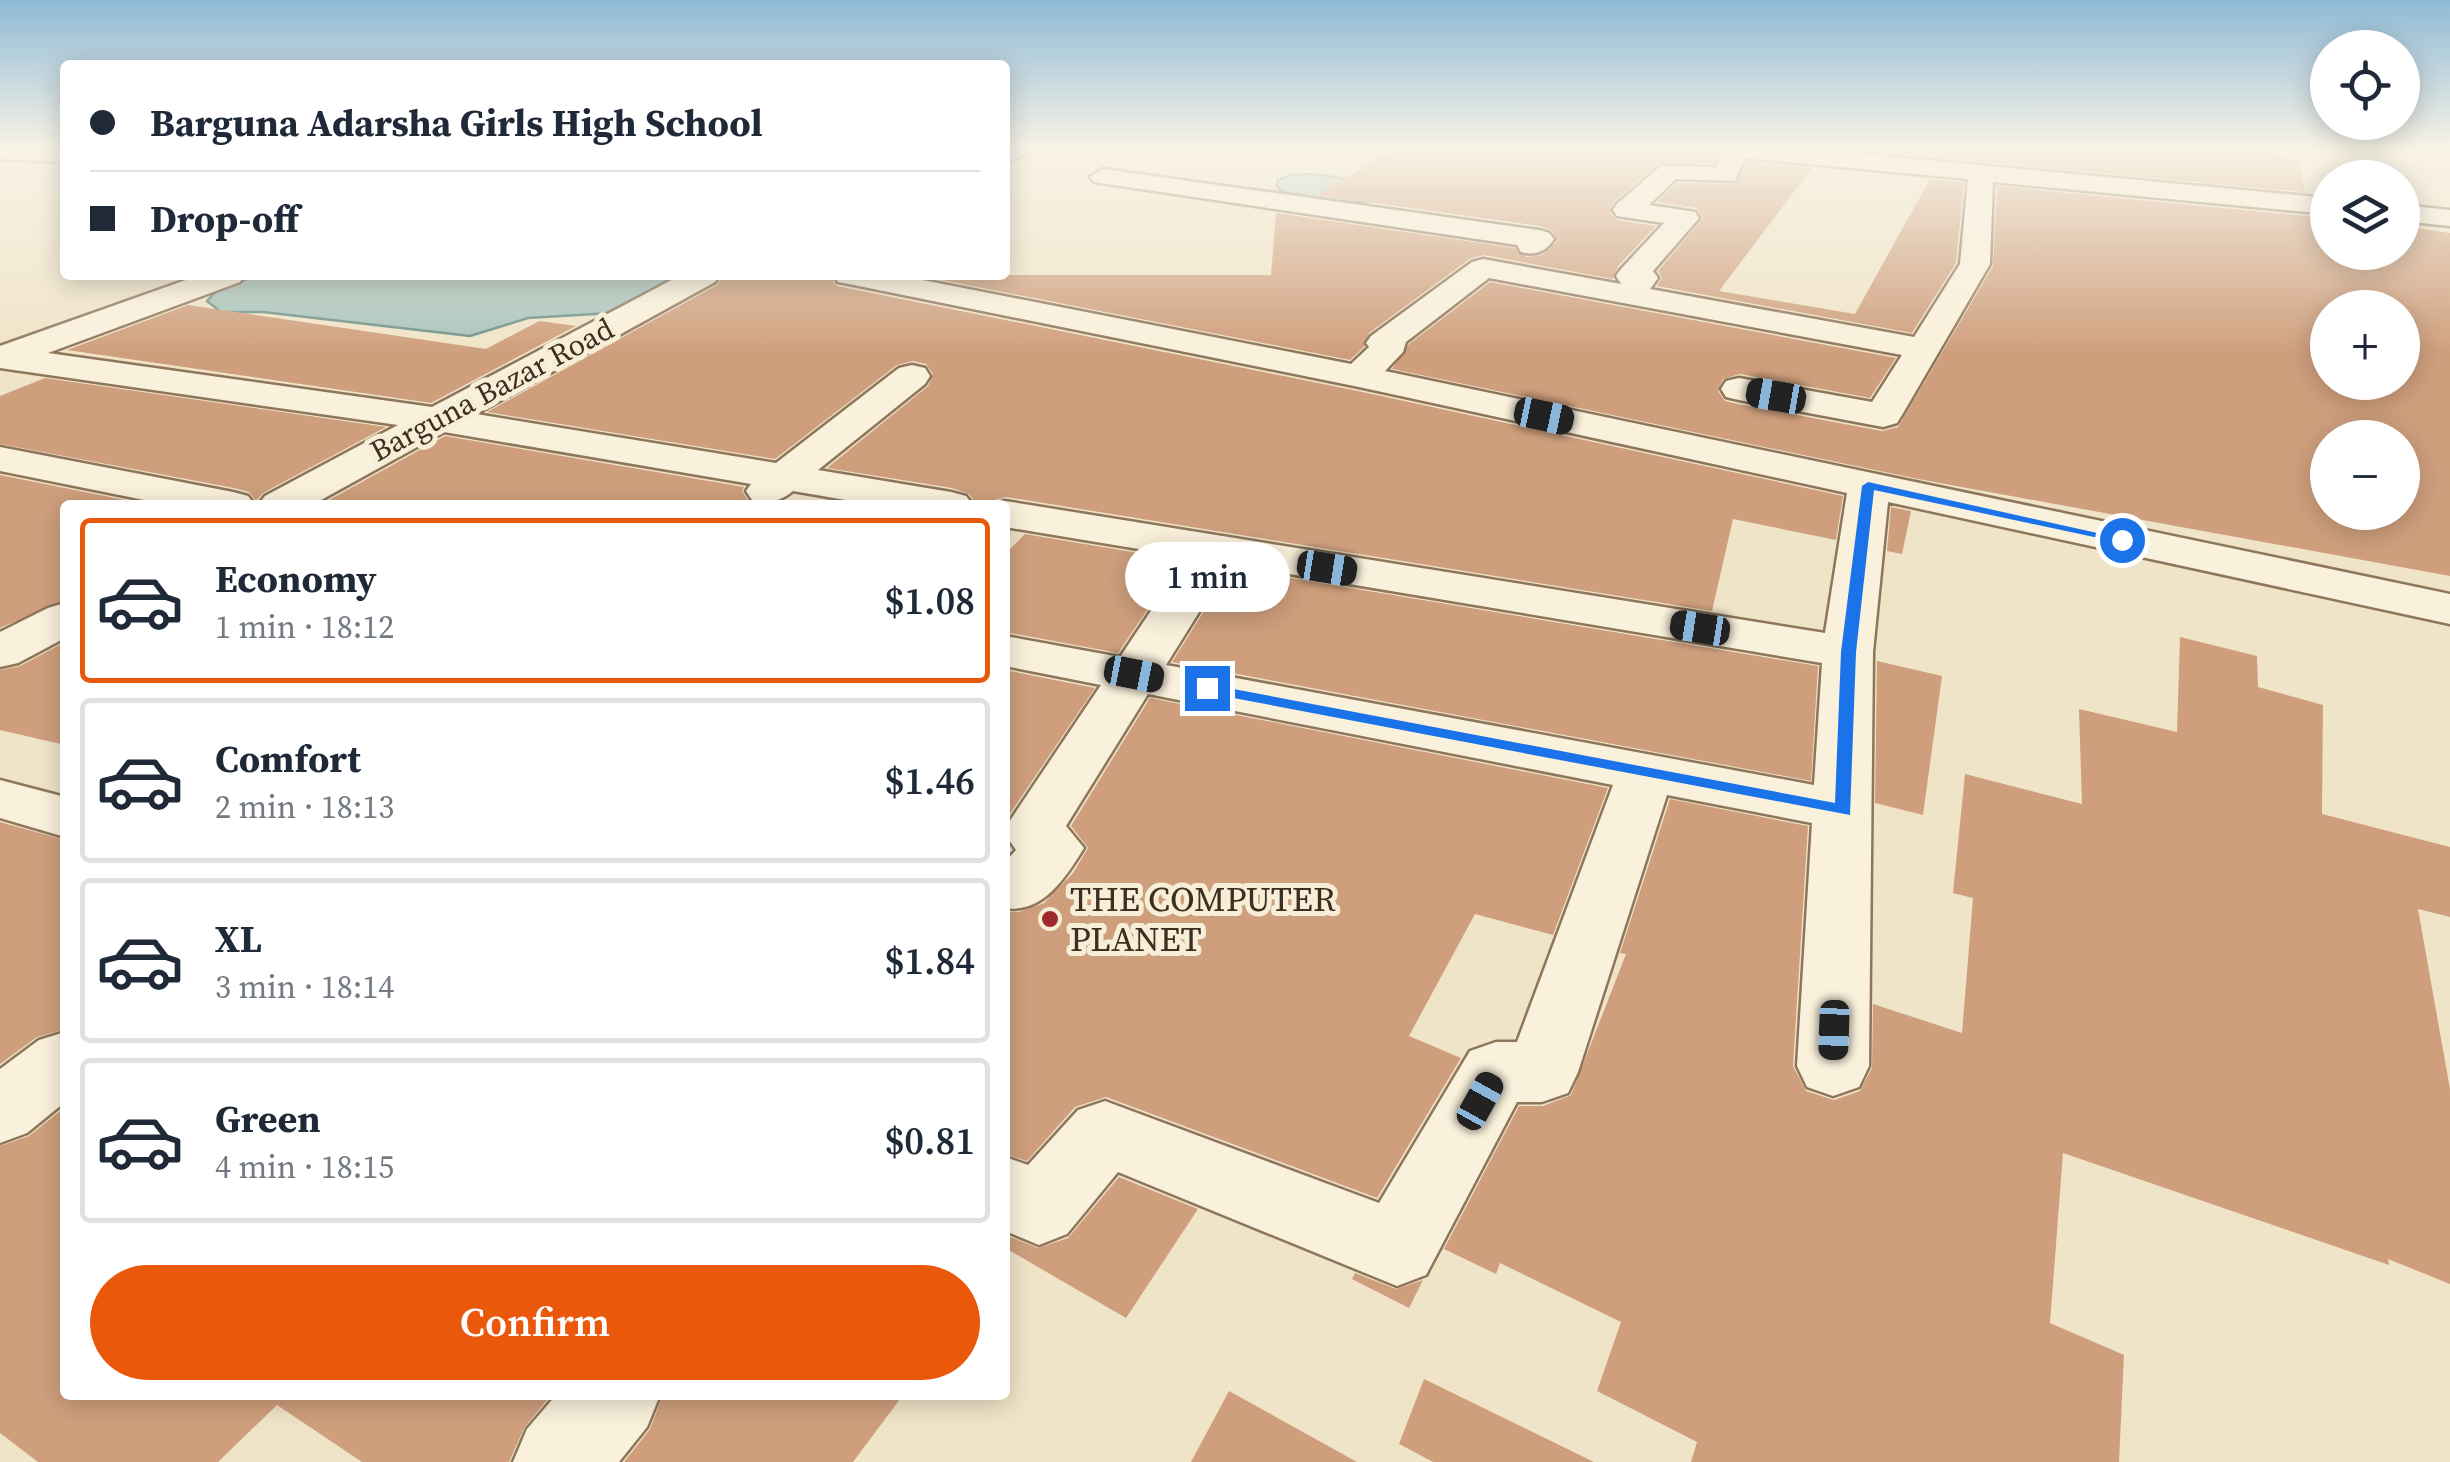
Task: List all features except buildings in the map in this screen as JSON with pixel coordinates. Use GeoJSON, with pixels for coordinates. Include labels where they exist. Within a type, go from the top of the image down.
{"type":"FeatureCollection","features":[{"type":"Feature","properties":{"kind":"street"},"geometry":{"type":"LineString","coordinates":[[1386,217],[1539,239],[1503,272]]}},
{"type":"Feature","properties":{"kind":"street"},"geometry":{"type":"LineString","coordinates":[[1630,294],[1642,278],[1632,276],[1684,218],[1678,217]]}},
{"type":"Feature","properties":{"kind":"street"},"geometry":{"type":"LineString","coordinates":[[1739,389],[1883,414],[1975,264],[1978,217]]}},
{"type":"Feature","properties":{"kind":"street"},"geometry":{"type":"LineString","coordinates":[[1358,376],[1391,345],[1383,344],[1484,268],[1923,350]]}},
{"type":"Feature","properties":{"kind":"street"},"geometry":{"type":"LineString","coordinates":[[1,358],[215,280]]}},
{"type":"Feature","properties":{"kind":"street","name":"Barguna Bazar Road"},"geometry":{"type":"LineString","coordinates":[[289,500],[695,280]]}},
{"type":"Feature","properties":{"kind":"street"},"geometry":{"type":"LineString","coordinates":[[874,280],[1358,376],[2450,609]]}},
{"type":"Feature","properties":{"kind":"street"},"geometry":{"type":"LineString","coordinates":[[1,358],[437,420],[921,500]]}},
{"type":"Feature","properties":{"kind":"street"},"geometry":{"type":"LineString","coordinates":[[755,500],[912,376]]}},
{"type":"Feature","properties":{"kind":"street"},"geometry":{"type":"LineString","coordinates":[[1784,468],[1802,437],[1832,444],[1850,409]]}},
{"type":"Feature","properties":{"kind":"street"},"geometry":{"type":"LineString","coordinates":[[0,459],[208,500]]}},
{"type":"Feature","properties":{"kind":"street"},"geometry":{"type":"LineString","coordinates":[[1833,1066],[1848,652],[1868,486]]}},
{"type":"Feature","properties":{"kind":"street"},"geometry":{"type":"LineString","coordinates":[[1010,515],[1848,652]]}},
{"type":"Feature","properties":{"kind":"street"},"geometry":{"type":"LineString","coordinates":[[1010,887],[1018,888],[1053,848],[1034,831],[1215,550]]}},
{"type":"Feature","properties":{"kind":"street"},"geometry":{"type":"LineString","coordinates":[[0,652],[60,621]]}},
{"type":"Feature","properties":{"kind":"street"},"geometry":{"type":"LineString","coordinates":[[1010,652],[1844,810]]}},
{"type":"Feature","properties":{"kind":"street"},"geometry":{"type":"LineString","coordinates":[[1010,1195],[1039,1210],[1105,1134],[1398,1248],[1496,1072],[1542,1072],[1646,772]]}},
{"type":"Feature","properties":{"kind":"street"},"geometry":{"type":"LineString","coordinates":[[0,799],[60,816]]}},
{"type":"Feature","properties":{"kind":"street"},"geometry":{"type":"LineString","coordinates":[[0,1110],[60,1066]]}},
{"type":"Feature","properties":{"kind":"street"},"geometry":{"type":"LineString","coordinates":[[560,1462],[611,1400]]}},
{"type":"Feature","properties":{"kind":"water"},"geometry":{"type":"Polygon","coordinates":[[[245,280],[679,280],[612,313],[528,318],[470,336],[263,312],[221,312],[207,301],[216,291],[245,280]]]}},
{"type":"Feature","properties":{"kind":"place","name":"THE COMPUTER PLANET"},"geometry":{"type":"Point","coordinates":[1050,919]}},
{"type":"Feature","properties":{"kind":"route"},"geometry":{"type":"LineString","coordinates":[[1207,688],[1844,810],[1848,652],[1868,486],[2122,540]]}}]}
